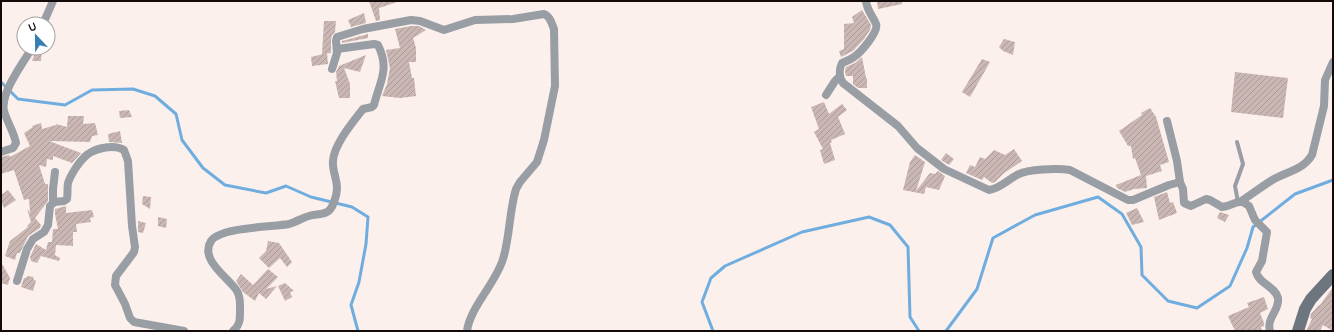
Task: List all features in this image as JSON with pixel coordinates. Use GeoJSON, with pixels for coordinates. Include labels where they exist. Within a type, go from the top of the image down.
{"type":"FeatureCollection","features":[{"type":"Feature","properties":{"kind":"street"},"geometry":{"type":"LineString","coordinates":[[46,16],[53,1]]}},
{"type":"Feature","properties":{"kind":"street"},"geometry":{"type":"LineString","coordinates":[[866,1],[868,11],[876,24],[876,31],[864,48],[854,57],[842,63],[840,67],[840,76],[843,83],[898,126],[917,148],[944,169],[987,190],[1002,186],[1018,174],[1054,169],[1070,170],[1128,200],[1133,200],[1180,182]]}},
{"type":"Feature","properties":{"kind":"street"},"geometry":{"type":"LineString","coordinates":[[332,69],[337,53],[336,39],[339,36],[382,25],[411,20],[433,25],[442,30],[475,20],[514,19],[542,14],[546,15],[551,21],[554,29],[555,86],[544,140],[537,162],[516,189],[503,259],[498,273],[468,324],[467,331]]}},
{"type":"Feature","properties":{"kind":"street"},"geometry":{"type":"LineString","coordinates":[[233,331],[240,322],[239,298],[234,287],[211,261],[208,252],[211,241],[217,235],[222,233],[293,222],[309,216],[327,212],[333,205],[337,188],[332,161],[337,146],[362,110],[374,105],[384,76],[384,63],[379,46],[376,44],[337,49]]}},
{"type":"Feature","properties":{"kind":"street"},"geometry":{"type":"LineString","coordinates":[[1,152],[13,148],[16,143],[4,111],[4,98],[10,83],[27,56]]}},
{"type":"Feature","properties":{"kind":"street"},"geometry":{"type":"LineString","coordinates":[[1167,120],[1177,161],[1180,182],[1187,205],[1206,199],[1222,207],[1239,202],[1275,178],[1299,168],[1309,160],[1312,155],[1324,106],[1325,80],[1333,62]]}},
{"type":"Feature","properties":{"kind":"street"},"geometry":{"type":"LineString","coordinates":[[826,95],[840,76]]}},
{"type":"Feature","properties":{"kind":"street"},"geometry":{"type":"LineString","coordinates":[[17,281],[27,249],[33,239],[44,232],[48,225],[49,207],[53,203],[64,201],[66,199],[68,183],[74,171],[88,154],[109,147],[117,147],[124,150],[128,161],[132,226],[135,247],[134,252],[116,276],[115,285],[125,304],[130,318],[134,322],[184,331]]}},
{"type":"Feature","properties":{"kind":"street"},"geometry":{"type":"LineString","coordinates":[[53,203],[55,172]]}},
{"type":"Feature","properties":{"kind":"street"},"geometry":{"type":"LineString","coordinates":[[1239,202],[1246,203],[1249,206],[1255,220],[1267,232],[1262,261],[1256,272],[1260,279],[1274,291],[1278,298],[1277,306],[1269,323],[1270,331]]}},
{"type":"Feature","properties":{"kind":"street"},"geometry":{"type":"LineString","coordinates":[[1298,331],[1305,309],[1321,287],[1333,274]]}},
{"type":"Feature","properties":{"kind":"lane"},"geometry":{"type":"LineString","coordinates":[[1236,142],[1243,164],[1235,186],[1239,202]]}},
{"type":"Feature","properties":{"kind":"building"},"geometry":{"type":"Polygon","coordinates":[[[369,1],[397,2],[379,8],[380,20],[376,21],[369,1]]]}},
{"type":"Feature","properties":{"kind":"building"},"geometry":{"type":"Polygon","coordinates":[[[877,1],[902,1],[902,4],[878,9],[877,1]]]}},
{"type":"Feature","properties":{"kind":"building"},"geometry":{"type":"Polygon","coordinates":[[[862,10],[871,25],[870,30],[853,51],[841,57],[839,51],[844,49],[844,24],[854,23],[852,17],[862,10]]]}},
{"type":"Feature","properties":{"kind":"building"},"geometry":{"type":"Polygon","coordinates":[[[364,13],[366,23],[351,27],[348,20],[364,13]]]}},
{"type":"Feature","properties":{"kind":"building"},"geometry":{"type":"Polygon","coordinates":[[[324,21],[336,21],[335,32],[332,35],[331,40],[331,53],[322,54],[324,21]]]}},
{"type":"Feature","properties":{"kind":"building"},"geometry":{"type":"Polygon","coordinates":[[[419,26],[426,30],[413,38],[416,48],[416,62],[409,62],[412,78],[414,78],[416,96],[400,98],[382,96],[387,84],[390,68],[386,50],[400,48],[395,29],[419,26]]]}},
{"type":"Feature","properties":{"kind":"building"},"geometry":{"type":"Polygon","coordinates":[[[368,34],[368,38],[342,43],[342,41],[368,34]]]}},
{"type":"Feature","properties":{"kind":"building"},"geometry":{"type":"Polygon","coordinates":[[[1004,39],[1015,42],[1013,55],[1003,51],[999,47],[1004,39]]]}},
{"type":"Feature","properties":{"kind":"building"},"geometry":{"type":"Polygon","coordinates":[[[327,53],[328,64],[312,66],[311,57],[327,53]]]}},
{"type":"Feature","properties":{"kind":"building"},"geometry":{"type":"Polygon","coordinates":[[[366,55],[360,72],[344,68],[350,84],[350,98],[339,98],[335,81],[337,81],[336,72],[339,66],[366,55]]]}},
{"type":"Feature","properties":{"kind":"building"},"geometry":{"type":"Polygon","coordinates":[[[34,56],[41,56],[41,61],[32,61],[34,56]]]}},
{"type":"Feature","properties":{"kind":"building"},"geometry":{"type":"Polygon","coordinates":[[[862,57],[867,78],[867,88],[858,88],[853,84],[853,76],[846,76],[845,71],[846,67],[855,63],[862,57]]]}},
{"type":"Feature","properties":{"kind":"building"},"geometry":{"type":"Polygon","coordinates":[[[982,59],[990,62],[970,97],[962,92],[982,59]]]}},
{"type":"Feature","properties":{"kind":"building"},"geometry":{"type":"Polygon","coordinates":[[[1235,72],[1288,78],[1283,118],[1231,112],[1235,72]]]}},
{"type":"Feature","properties":{"kind":"building"},"geometry":{"type":"Polygon","coordinates":[[[824,102],[829,114],[842,104],[847,110],[838,117],[845,134],[831,140],[832,142],[830,143],[835,160],[824,164],[820,150],[823,149],[814,132],[819,129],[811,107],[824,102]]]}},
{"type":"Feature","properties":{"kind":"building"},"geometry":{"type":"Polygon","coordinates":[[[1150,108],[1156,117],[1169,162],[1160,165],[1162,171],[1146,176],[1147,188],[1134,189],[1125,192],[1117,188],[1116,185],[1141,175],[1135,158],[1133,159],[1131,146],[1128,146],[1119,131],[1142,115],[1141,113],[1150,108]]]}},
{"type":"Feature","properties":{"kind":"building"},"geometry":{"type":"Polygon","coordinates":[[[129,110],[132,117],[120,118],[119,111],[129,110]]]}},
{"type":"Feature","properties":{"kind":"building"},"geometry":{"type":"Polygon","coordinates":[[[68,116],[84,116],[83,124],[95,123],[98,135],[92,136],[90,142],[49,141],[81,153],[72,163],[53,156],[53,160],[47,159],[46,167],[39,165],[45,184],[48,184],[48,201],[35,218],[41,225],[40,228],[28,236],[20,253],[17,253],[15,260],[5,256],[10,241],[28,227],[27,226],[31,222],[27,209],[30,213],[29,199],[24,200],[14,170],[1,174],[1,157],[9,155],[10,157],[30,146],[24,133],[33,127],[32,126],[41,123],[42,129],[56,124],[67,127],[68,116]]]}},
{"type":"Feature","properties":{"kind":"building"},"geometry":{"type":"Polygon","coordinates":[[[120,131],[122,143],[109,142],[108,134],[120,131]]]}},
{"type":"Feature","properties":{"kind":"building"},"geometry":{"type":"Polygon","coordinates":[[[1014,149],[1022,161],[1004,173],[995,182],[992,183],[984,177],[982,180],[966,173],[970,165],[975,167],[980,157],[985,159],[994,150],[1005,155],[1014,149]]]}},
{"type":"Feature","properties":{"kind":"building"},"geometry":{"type":"Polygon","coordinates":[[[946,153],[954,159],[949,165],[941,160],[946,153]]]}},
{"type":"Feature","properties":{"kind":"building"},"geometry":{"type":"Polygon","coordinates":[[[915,155],[925,162],[916,191],[930,173],[935,174],[938,171],[945,176],[939,190],[926,187],[924,194],[903,190],[910,162],[915,155]]]}},
{"type":"Feature","properties":{"kind":"building"},"geometry":{"type":"Polygon","coordinates":[[[8,190],[16,200],[4,208],[1,201],[1,195],[8,190]]]}},
{"type":"Feature","properties":{"kind":"building"},"geometry":{"type":"Polygon","coordinates":[[[1167,192],[1170,203],[1173,202],[1177,213],[1159,220],[1154,197],[1167,192]]]}},
{"type":"Feature","properties":{"kind":"building"},"geometry":{"type":"Polygon","coordinates":[[[143,196],[151,197],[150,209],[142,204],[143,196]]]}},
{"type":"Feature","properties":{"kind":"building"},"geometry":{"type":"Polygon","coordinates":[[[66,206],[66,213],[92,210],[94,217],[90,218],[91,222],[76,224],[77,232],[73,232],[73,246],[56,245],[55,255],[60,258],[59,261],[41,256],[37,263],[31,261],[30,257],[36,244],[46,250],[48,242],[52,242],[53,229],[58,229],[55,209],[66,206]]]}},
{"type":"Feature","properties":{"kind":"building"},"geometry":{"type":"Polygon","coordinates":[[[1137,208],[1144,222],[1132,225],[1126,213],[1137,208]]]}},
{"type":"Feature","properties":{"kind":"building"},"geometry":{"type":"Polygon","coordinates":[[[1220,212],[1229,215],[1225,222],[1217,218],[1220,212]]]}},
{"type":"Feature","properties":{"kind":"building"},"geometry":{"type":"Polygon","coordinates":[[[158,217],[167,219],[166,228],[158,226],[158,217]]]}},
{"type":"Feature","properties":{"kind":"building"},"geometry":{"type":"Polygon","coordinates":[[[138,221],[146,223],[143,233],[138,232],[138,221]]]}},
{"type":"Feature","properties":{"kind":"building"},"geometry":{"type":"Polygon","coordinates":[[[268,241],[279,243],[292,262],[287,267],[280,258],[269,268],[259,258],[266,251],[268,241]]]}},
{"type":"Feature","properties":{"kind":"building"},"geometry":{"type":"Polygon","coordinates":[[[1,262],[10,278],[8,285],[1,283],[1,262]]]}},
{"type":"Feature","properties":{"kind":"building"},"geometry":{"type":"Polygon","coordinates":[[[268,269],[278,277],[266,289],[277,286],[266,299],[259,293],[255,301],[243,292],[236,281],[241,274],[253,285],[268,269]]]}},
{"type":"Feature","properties":{"kind":"building"},"geometry":{"type":"Polygon","coordinates":[[[27,276],[34,277],[33,279],[36,281],[33,291],[21,287],[24,278],[27,276]]]}},
{"type":"Feature","properties":{"kind":"building"},"geometry":{"type":"Polygon","coordinates":[[[285,283],[294,291],[290,292],[292,297],[285,301],[278,286],[285,283]]]}},
{"type":"Feature","properties":{"kind":"building"},"geometry":{"type":"Polygon","coordinates":[[[1333,287],[1333,331],[1323,325],[1320,331],[1306,331],[1312,319],[1310,318],[1311,314],[1320,305],[1333,287]]]}},
{"type":"Feature","properties":{"kind":"building"},"geometry":{"type":"Polygon","coordinates":[[[1264,297],[1268,309],[1260,313],[1264,323],[1264,326],[1261,327],[1262,331],[1235,331],[1228,316],[1249,307],[1247,303],[1264,297]]]}},
{"type":"Feature","properties":{"kind":"waterway"},"geometry":{"type":"LineString","coordinates":[[1,82],[18,99],[65,105],[92,90],[133,89],[155,96],[176,114],[182,140],[203,168],[225,185],[266,193],[286,186],[311,197],[352,207],[368,217],[366,244],[359,282],[351,305],[358,331]]}},
{"type":"Feature","properties":{"kind":"waterway"},"geometry":{"type":"LineString","coordinates":[[946,331],[977,289],[993,238],[1035,215],[1098,197],[1122,214],[1141,247],[1142,275],[1168,301],[1197,308],[1230,286],[1247,248],[1253,227],[1295,194],[1333,180]]}},
{"type":"Feature","properties":{"kind":"waterway"},"geometry":{"type":"LineString","coordinates":[[713,331],[702,302],[711,278],[725,266],[802,232],[869,217],[890,225],[908,247],[910,317],[919,331]]}}]}
